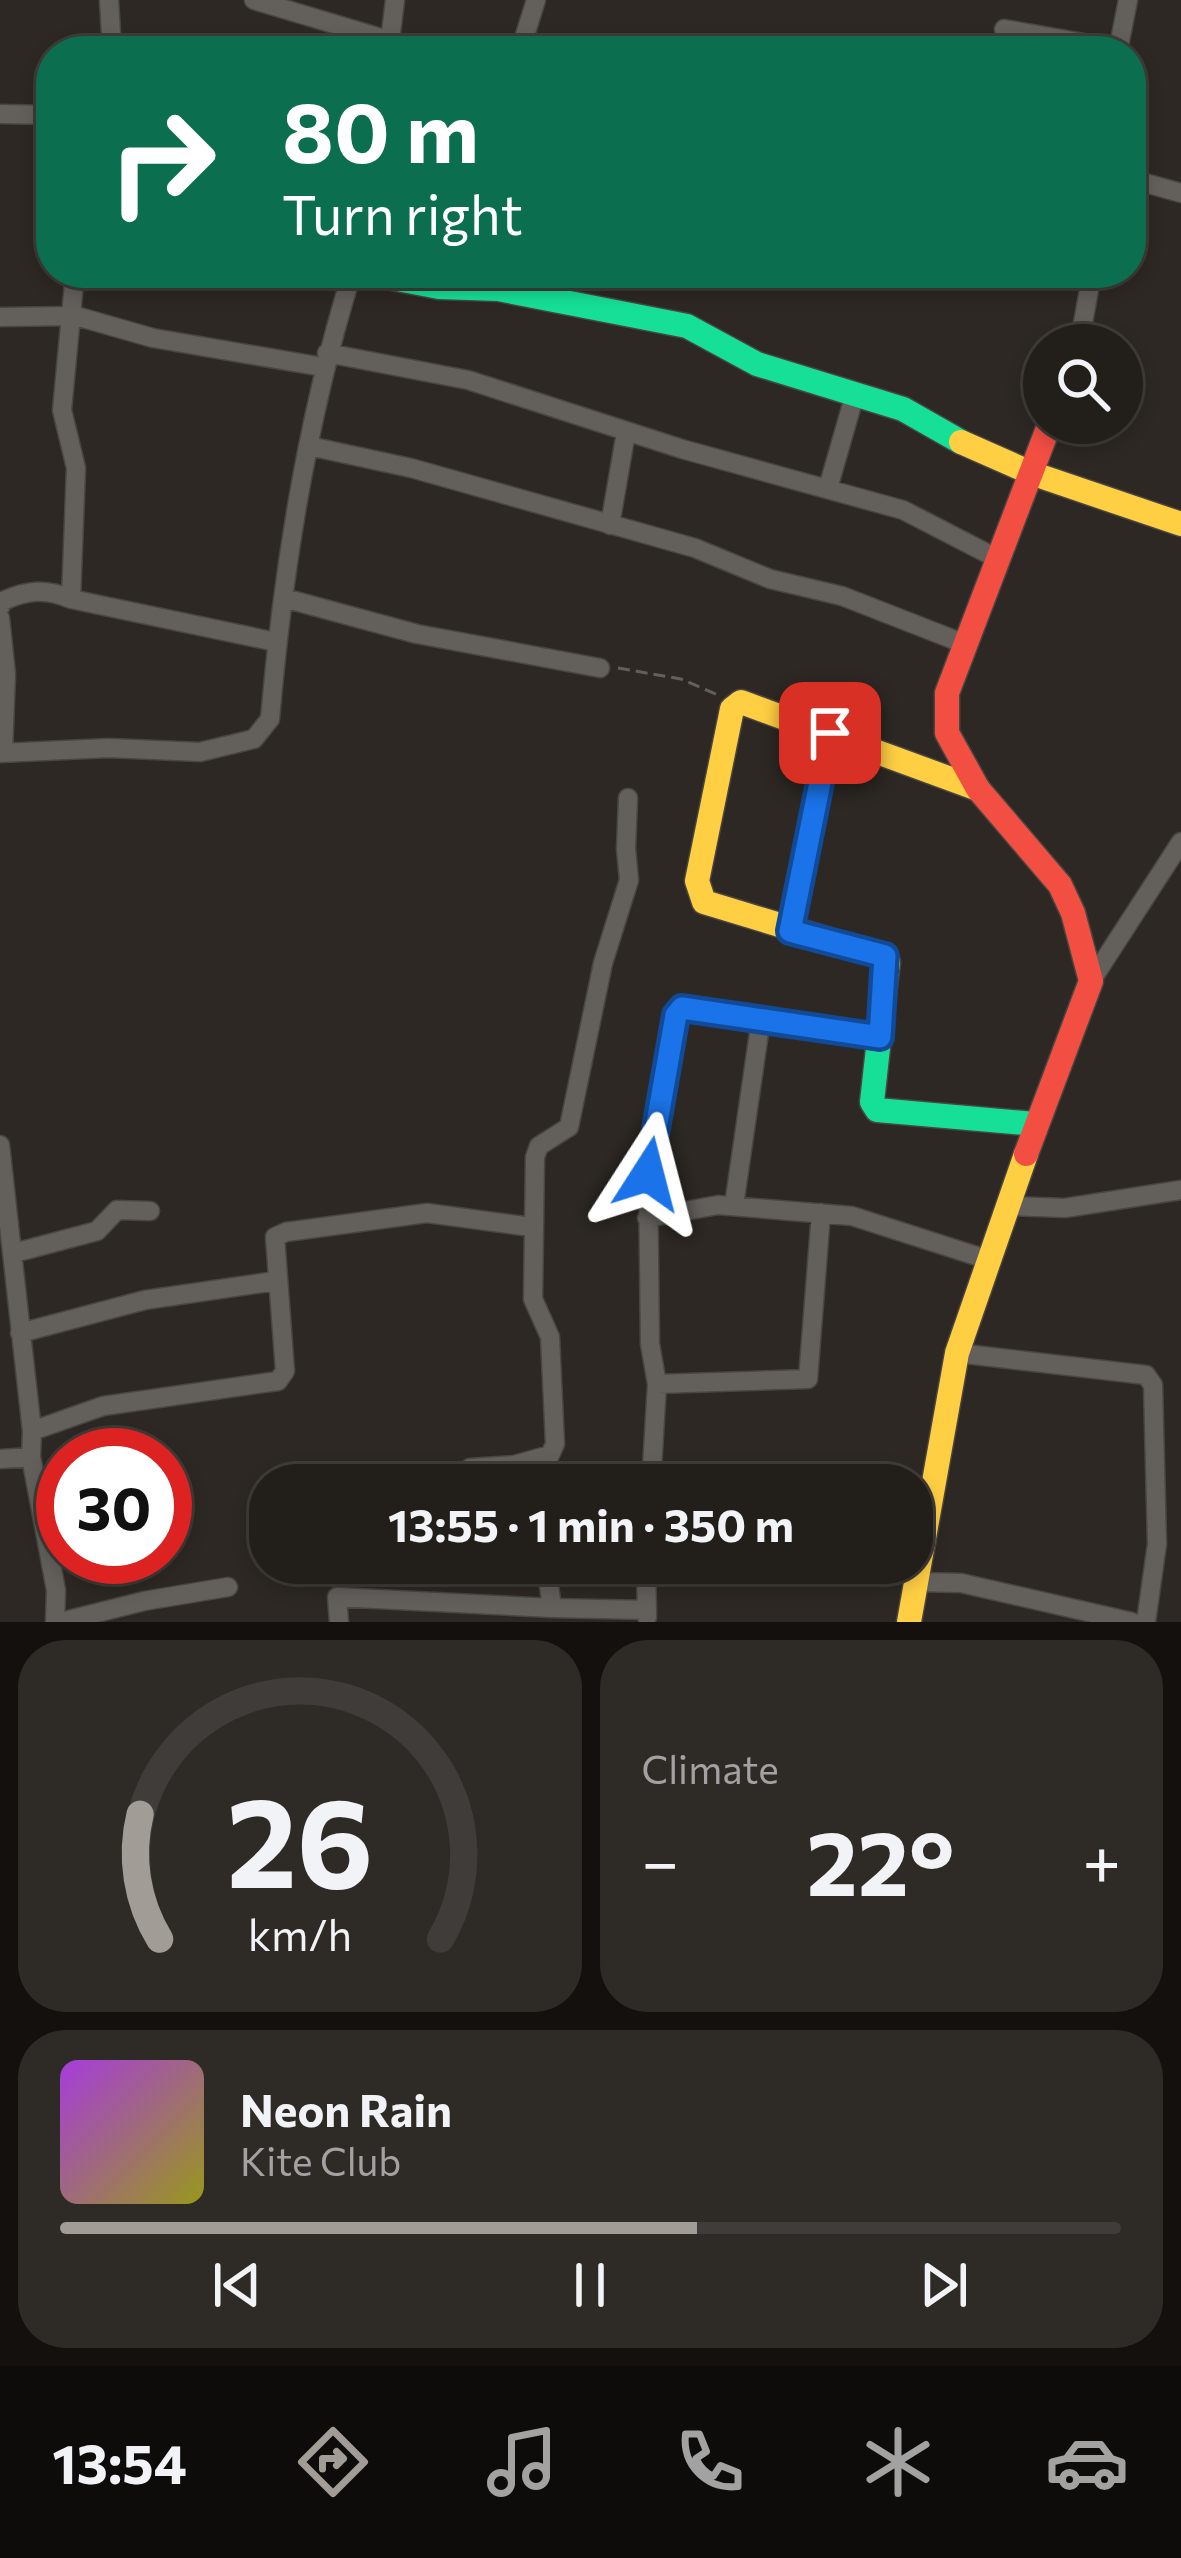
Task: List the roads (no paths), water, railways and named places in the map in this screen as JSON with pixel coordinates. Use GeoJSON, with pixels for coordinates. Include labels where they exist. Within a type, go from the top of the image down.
{"type":"FeatureCollection","features":[{"type":"Feature","properties":{"kind":"street"},"geometry":{"type":"LineString","coordinates":[[109,0],[111,36]]}},
{"type":"Feature","properties":{"kind":"street"},"geometry":{"type":"LineString","coordinates":[[254,0],[360,36]]}},
{"type":"Feature","properties":{"kind":"street"},"geometry":{"type":"LineString","coordinates":[[391,36],[395,0]]}},
{"type":"Feature","properties":{"kind":"street"},"geometry":{"type":"LineString","coordinates":[[525,36],[536,0]]}},
{"type":"Feature","properties":{"kind":"street"},"geometry":{"type":"LineString","coordinates":[[1121,36],[1128,0]]}},
{"type":"Feature","properties":{"kind":"street"},"geometry":{"type":"LineString","coordinates":[[1004,29],[1042,36]]}},
{"type":"Feature","properties":{"kind":"street"},"geometry":{"type":"LineString","coordinates":[[0,114],[36,115]]}},
{"type":"Feature","properties":{"kind":"street"},"geometry":{"type":"LineString","coordinates":[[1146,182],[1181,193]]}},
{"type":"Feature","properties":{"kind":"street"},"geometry":{"type":"LineString","coordinates":[[71,599],[76,468],[62,410],[73,288]]}},
{"type":"Feature","properties":{"kind":"street"},"geometry":{"type":"LineString","coordinates":[[0,618],[6,674],[2,753],[110,748],[200,752],[254,739],[270,719],[276,642],[309,446],[325,360],[347,288]]}},
{"type":"Feature","properties":{"kind":"street"},"geometry":{"type":"LineString","coordinates":[[459,288],[498,290],[687,326],[757,364],[904,409],[941,433],[1031,473],[1181,524]]}},
{"type":"Feature","properties":{"kind":"street"},"geometry":{"type":"LineString","coordinates":[[1083,324],[1089,288]]}},
{"type":"Feature","properties":{"kind":"street"},"geometry":{"type":"LineString","coordinates":[[0,317],[69,316],[153,338],[468,380],[626,432],[903,510],[1000,560]]}},
{"type":"Feature","properties":{"kind":"street"},"geometry":{"type":"LineString","coordinates":[[828,488],[855,394]]}},
{"type":"Feature","properties":{"kind":"street"},"geometry":{"type":"LineString","coordinates":[[610,525],[626,432]]}},
{"type":"Feature","properties":{"kind":"street"},"geometry":{"type":"LineString","coordinates":[[1042,444],[965,644],[944,715],[947,733],[978,789],[1060,885],[1073,913],[1091,981]]}},
{"type":"Feature","properties":{"kind":"street"},"geometry":{"type":"LineString","coordinates":[[309,446],[411,468],[695,548],[770,579],[842,596],[965,644]]}},
{"type":"Feature","properties":{"kind":"street"},"geometry":{"type":"LineString","coordinates":[[0,607],[3,601],[34,591],[52,591],[276,642]]}},
{"type":"Feature","properties":{"kind":"street"},"geometry":{"type":"LineString","coordinates":[[284,598],[417,634],[600,668]]}},
{"type":"Feature","properties":{"kind":"street"},"geometry":{"type":"LineString","coordinates":[[978,789],[746,701],[736,704],[697,880],[700,893],[715,908],[885,956],[872,1102],[877,1110],[1035,1124]]}},
{"type":"Feature","properties":{"kind":"street"},"geometry":{"type":"LineString","coordinates":[[790,931],[830,733]]}},
{"type":"Feature","properties":{"kind":"street"},"geometry":{"type":"LineString","coordinates":[[534,1464],[550,1455],[555,1444],[550,1336],[532,1299],[535,1157],[538,1146],[569,1127],[603,963],[626,898],[628,797]]}},
{"type":"Feature","properties":{"kind":"street"},"geometry":{"type":"LineString","coordinates":[[933,1490],[957,1353],[1035,1124],[1091,981],[1171,874],[1181,842]]}},
{"type":"Feature","properties":{"kind":"street"},"geometry":{"type":"LineString","coordinates":[[652,1464],[657,1384],[650,1344],[650,1151],[676,1015],[690,1006],[758,1021],[880,1037]]}},
{"type":"Feature","properties":{"kind":"street"},"geometry":{"type":"LineString","coordinates":[[734,1205],[761,1038],[758,1021]]}},
{"type":"Feature","properties":{"kind":"street"},"geometry":{"type":"LineString","coordinates":[[0,1144],[14,1253],[7,1289],[20,1333],[31,1457],[58,1622],[227,1587]]}},
{"type":"Feature","properties":{"kind":"street"},"geometry":{"type":"LineString","coordinates":[[1010,1206],[1065,1208],[1181,1190]]}},
{"type":"Feature","properties":{"kind":"street"},"geometry":{"type":"LineString","coordinates":[[647,1218],[734,1205],[821,1213],[874,1221],[989,1260]]}},
{"type":"Feature","properties":{"kind":"street"},"geometry":{"type":"LineString","coordinates":[[14,1253],[98,1231],[118,1210],[150,1211]]}},
{"type":"Feature","properties":{"kind":"street"},"geometry":{"type":"LineString","coordinates":[[32,1431],[103,1406],[278,1381],[284,1371],[275,1237],[286,1232],[427,1213],[532,1228]]}},
{"type":"Feature","properties":{"kind":"street"},"geometry":{"type":"LineString","coordinates":[[657,1384],[808,1379],[821,1213]]}},
{"type":"Feature","properties":{"kind":"street"},"geometry":{"type":"LineString","coordinates":[[20,1333],[145,1300],[276,1281]]}},
{"type":"Feature","properties":{"kind":"street"},"geometry":{"type":"LineString","coordinates":[[957,1353],[1146,1376],[1154,1385],[1157,1544],[1146,1622]]}},
{"type":"Feature","properties":{"kind":"street"},"geometry":{"type":"LineString","coordinates":[[0,1459],[31,1457]]}},
{"type":"Feature","properties":{"kind":"street"},"geometry":{"type":"LineString","coordinates":[[933,1582],[961,1583],[1132,1622]]}},
{"type":"Feature","properties":{"kind":"street"},"geometry":{"type":"LineString","coordinates":[[549,1584],[552,1608]]}},
{"type":"Feature","properties":{"kind":"street"},"geometry":{"type":"LineString","coordinates":[[339,1622],[337,1597],[647,1616],[646,1584]]}},
{"type":"Feature","properties":{"kind":"street"},"geometry":{"type":"LineString","coordinates":[[909,1622],[917,1584]]}}]}
